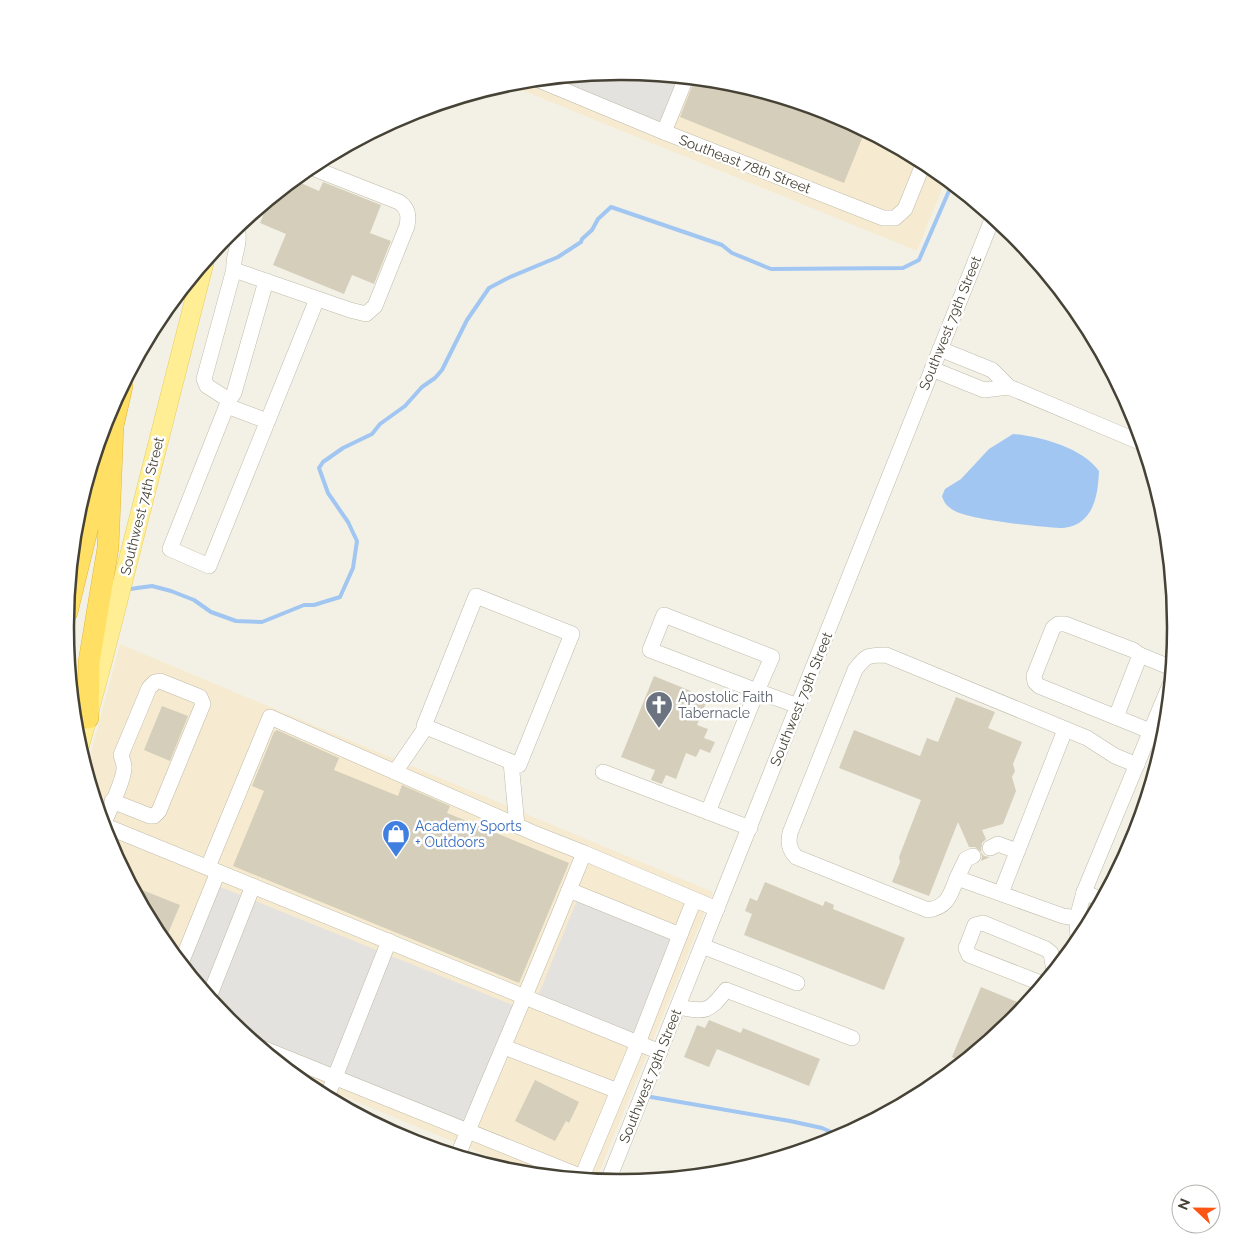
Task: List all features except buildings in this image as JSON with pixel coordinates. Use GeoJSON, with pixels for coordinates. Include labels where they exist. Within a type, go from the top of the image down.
{"type":"FeatureCollection","features":[{"type":"Feature","properties":{"kind":"highway"},"geometry":{"type":"LineString","coordinates":[[77,569],[114,421]]}},
{"type":"Feature","properties":{"kind":"highway"},"geometry":{"type":"LineString","coordinates":[[88,718],[89,662],[108,548],[113,425]]}},
{"type":"Feature","properties":{"kind":"main road","name":"Southwest 74th Street"},"geometry":{"type":"LineString","coordinates":[[84,733],[200,278]]}},
{"type":"Feature","properties":{"kind":"street"},"geometry":{"type":"LineString","coordinates":[[664,132],[684,84]]}},
{"type":"Feature","properties":{"kind":"street","name":"Southeast 78th Street"},"geometry":{"type":"LineString","coordinates":[[551,85],[664,132],[883,218],[895,218],[905,209],[921,170]]}},
{"type":"Feature","properties":{"kind":"street"},"geometry":{"type":"LineString","coordinates":[[234,269],[361,314],[371,311],[375,306],[407,226],[409,218],[405,206],[319,171]]}},
{"type":"Feature","properties":{"kind":"street","name":"Southwest 79th Street"},"geometry":{"type":"LineString","coordinates":[[611,1174],[990,224]]}},
{"type":"Feature","properties":{"kind":"street"},"geometry":{"type":"LineString","coordinates":[[238,236],[239,241],[233,263],[234,269],[204,378],[207,386],[228,403],[267,421]]}},
{"type":"Feature","properties":{"kind":"street"},"geometry":{"type":"LineString","coordinates":[[266,281],[234,392],[170,549],[209,566],[317,299]]}},
{"type":"Feature","properties":{"kind":"street"},"geometry":{"type":"LineString","coordinates":[[940,348],[992,370],[1009,387],[1133,438]]}},
{"type":"Feature","properties":{"kind":"street"},"geometry":{"type":"LineString","coordinates":[[932,369],[984,390],[1009,387]]}},
{"type":"Feature","properties":{"kind":"street"},"geometry":{"type":"LineString","coordinates":[[395,772],[426,727],[424,726],[476,596],[572,634],[519,765],[426,727]]}},
{"type":"Feature","properties":{"kind":"street"},"geometry":{"type":"LineString","coordinates":[[708,812],[757,691],[772,656],[664,615],[650,650],[757,691],[798,706]]}},
{"type":"Feature","properties":{"kind":"street"},"geometry":{"type":"LineString","coordinates":[[1150,731],[1039,686],[1035,682],[1034,676],[1053,628],[1058,624],[1065,624],[1133,650],[1140,656],[1166,666]]}},
{"type":"Feature","properties":{"kind":"street"},"geometry":{"type":"LineString","coordinates":[[973,856],[966,859],[949,899],[937,908],[928,910],[796,857],[790,850],[788,841],[790,832],[855,670],[862,659],[870,655],[886,655],[1087,738],[1115,756],[1137,764]]}},
{"type":"Feature","properties":{"kind":"street"},"geometry":{"type":"LineString","coordinates":[[1116,717],[1140,656]]}},
{"type":"Feature","properties":{"kind":"street"},"geometry":{"type":"LineString","coordinates":[[107,814],[112,802],[124,772],[121,755],[148,688],[155,682],[160,681],[200,696],[203,704],[159,811],[154,816],[150,816],[112,802]]}},
{"type":"Feature","properties":{"kind":"street"},"geometry":{"type":"LineString","coordinates":[[1077,927],[1077,918],[1084,892],[1163,700]]}},
{"type":"Feature","properties":{"kind":"street"},"geometry":{"type":"LineString","coordinates":[[184,955],[270,717],[517,826],[717,909]]}},
{"type":"Feature","properties":{"kind":"street"},"geometry":{"type":"LineString","coordinates":[[1000,893],[1065,730]]}},
{"type":"Feature","properties":{"kind":"street"},"geometry":{"type":"LineString","coordinates":[[511,762],[517,826]]}},
{"type":"Feature","properties":{"kind":"street"},"geometry":{"type":"LineString","coordinates":[[603,772],[750,828]]}},
{"type":"Feature","properties":{"kind":"street"},"geometry":{"type":"LineString","coordinates":[[112,829],[660,1052]]}},
{"type":"Feature","properties":{"kind":"street"},"geometry":{"type":"LineString","coordinates":[[990,848],[998,844],[1017,850]]}},
{"type":"Feature","properties":{"kind":"street"},"geometry":{"type":"LineString","coordinates":[[460,1149],[526,997],[584,853]]}},
{"type":"Feature","properties":{"kind":"street"},"geometry":{"type":"LineString","coordinates":[[957,878],[1063,916],[1077,918]]}},
{"type":"Feature","properties":{"kind":"street"},"geometry":{"type":"LineString","coordinates":[[212,990],[253,886]]}},
{"type":"Feature","properties":{"kind":"street"},"geometry":{"type":"LineString","coordinates":[[569,890],[680,935]]}},
{"type":"Feature","properties":{"kind":"street"},"geometry":{"type":"LineString","coordinates":[[1084,892],[1096,897]]}},
{"type":"Feature","properties":{"kind":"street"},"geometry":{"type":"LineString","coordinates":[[584,1173],[638,1043],[694,900]]}},
{"type":"Feature","properties":{"kind":"street"},"geometry":{"type":"LineString","coordinates":[[1037,981],[969,955],[966,948],[975,925],[983,924],[1046,949],[1051,953],[1052,962]]}},
{"type":"Feature","properties":{"kind":"street"},"geometry":{"type":"LineString","coordinates":[[330,1090],[389,942]]}},
{"type":"Feature","properties":{"kind":"street"},"geometry":{"type":"LineString","coordinates":[[702,946],[797,983]]}},
{"type":"Feature","properties":{"kind":"street"},"geometry":{"type":"LineString","coordinates":[[678,1007],[701,1011],[713,1006],[726,990],[852,1038]]}},
{"type":"Feature","properties":{"kind":"street"},"geometry":{"type":"LineString","coordinates":[[504,1048],[618,1091]]}},
{"type":"Feature","properties":{"kind":"street"},"geometry":{"type":"LineString","coordinates":[[282,1056],[567,1171]]}},
{"type":"Feature","properties":{"kind":"shaded area"},"geometry":{"type":"Polygon","coordinates":[[[620,80],[677,83],[656,137],[535,87],[585,81],[620,80]]]}},
{"type":"Feature","properties":{"kind":"shaded area"},"geometry":{"type":"Polygon","coordinates":[[[585,81],[656,81],[692,85],[762,99],[830,122],[894,154],[943,186],[917,251],[521,90],[585,81]]]}},
{"type":"Feature","properties":{"kind":"shaded area"},"geometry":{"type":"Polygon","coordinates":[[[120,644],[713,892],[599,1173],[549,1169],[494,1158],[335,1093],[288,1061],[234,1014],[209,987],[166,931],[130,869],[115,836],[89,758],[120,644]]]}},
{"type":"Feature","properties":{"kind":"shaded area"},"geometry":{"type":"Polygon","coordinates":[[[213,884],[515,1006],[467,1131],[282,1056],[234,1014],[186,958],[213,884]]]}},
{"type":"Feature","properties":{"kind":"shaded area"},"geometry":{"type":"Polygon","coordinates":[[[582,888],[681,929],[639,1038],[538,996],[582,888]]]}},
{"type":"Feature","properties":{"kind":"water"},"geometry":{"type":"Polygon","coordinates":[[[1013,434],[1036,437],[1072,450],[1092,463],[1099,471],[1097,493],[1093,507],[1079,523],[1070,527],[1060,528],[1005,522],[961,514],[946,504],[942,496],[945,489],[961,479],[989,449],[1013,434]]]}},
{"type":"Feature","properties":{"kind":"waterway"},"geometry":{"type":"LineString","coordinates":[[130,589],[152,586],[194,600],[211,612],[236,621],[262,622],[304,605],[314,605],[340,597],[353,568],[357,541],[348,522],[328,493],[319,468],[323,462],[343,448],[372,434],[380,424],[405,406],[422,387],[435,378],[442,370],[467,320],[489,288],[558,257],[581,242],[592,230],[598,219],[611,207],[722,245],[732,253],[771,269],[903,268],[919,260],[949,190]]}},
{"type":"Feature","properties":{"kind":"waterway"},"geometry":{"type":"LineString","coordinates":[[651,1097],[790,1121],[830,1132]]}},
{"type":"Feature","properties":{"kind":"place","name":"Apostolic Faith Tabernacle"},"geometry":{"type":"Point","coordinates":[659,729]}},
{"type":"Feature","properties":{"kind":"place","name":"Academy Sports + Outdoors"},"geometry":{"type":"Point","coordinates":[396,858]}}]}
